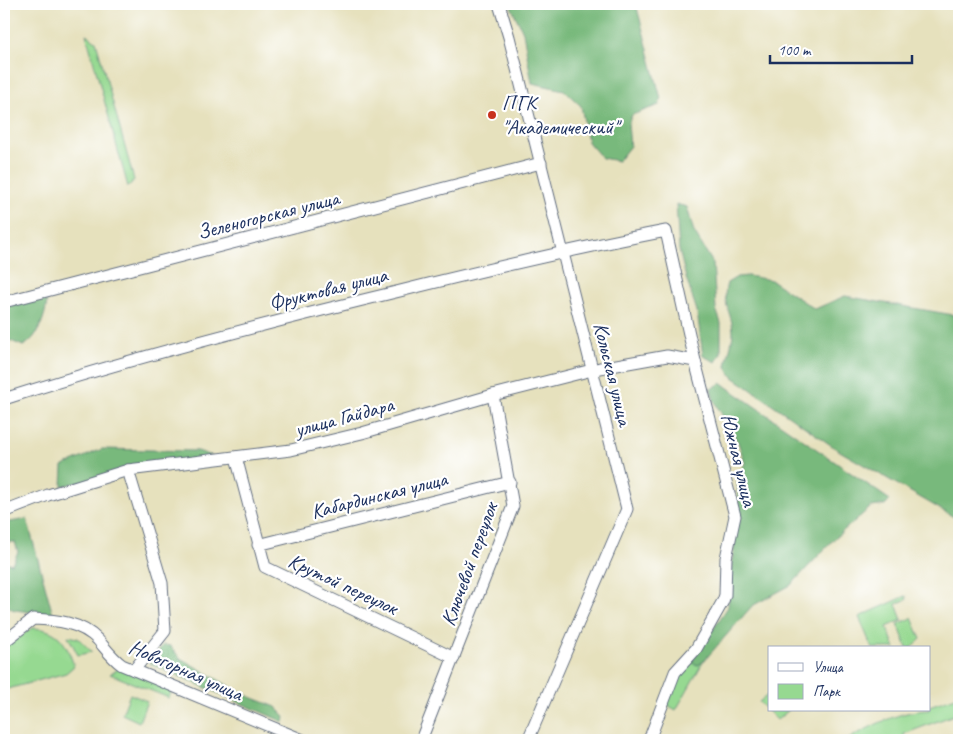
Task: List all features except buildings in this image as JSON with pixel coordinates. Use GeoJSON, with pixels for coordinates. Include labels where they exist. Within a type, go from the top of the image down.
{"type":"FeatureCollection","features":[{"type":"Feature","properties":{"kind":"street","name":"Кольская улица"},"geometry":{"type":"LineString","coordinates":[[499,4],[541,163],[627,509],[528,740]]}},
{"type":"Feature","properties":{"kind":"street","name":"Зеленогорская улица"},"geometry":{"type":"LineString","coordinates":[[4,302],[541,163]]}},
{"type":"Feature","properties":{"kind":"street","name":"Фруктовая улица"},"geometry":{"type":"LineString","coordinates":[[4,399],[130,360],[329,308],[563,252],[666,231]]}},
{"type":"Feature","properties":{"kind":"street","name":"Южная улица"},"geometry":{"type":"LineString","coordinates":[[649,740],[675,672],[696,649],[726,595],[726,558],[735,516],[695,361],[666,231]]}},
{"type":"Feature","properties":{"kind":"street","name":"улица Гайдара"},"geometry":{"type":"LineString","coordinates":[[4,512],[48,495],[128,470],[292,450],[362,433],[493,395],[593,370],[667,356],[695,361]]}},
{"type":"Feature","properties":{"kind":"street","name":"Ключевой переулок"},"geometry":{"type":"LineString","coordinates":[[421,740],[512,506],[510,482],[493,395]]}},
{"type":"Feature","properties":{"kind":"street","name":"Крутой переулок"},"geometry":{"type":"LineString","coordinates":[[236,457],[265,567],[454,658]]}},
{"type":"Feature","properties":{"kind":"street"},"geometry":{"type":"LineString","coordinates":[[128,470],[162,583],[165,631],[134,670]]}},
{"type":"Feature","properties":{"kind":"street","name":"Кабардинская улица"},"geometry":{"type":"LineString","coordinates":[[258,545],[510,482]]}},
{"type":"Feature","properties":{"kind":"street","name":"Новогорная улица"},"geometry":{"type":"LineString","coordinates":[[4,642],[33,619],[63,621],[87,631],[115,660],[134,670],[303,740]]}},
{"type":"Feature","properties":{"kind":"green space"},"geometry":{"type":"Polygon","coordinates":[[[510,4],[636,4],[661,99],[659,105],[632,115],[628,124],[630,146],[618,161],[602,158],[588,142],[581,106],[564,90],[532,83],[523,32],[510,4]]]}},
{"type":"Feature","properties":{"kind":"green space"},"geometry":{"type":"Polygon","coordinates":[[[86,34],[96,41],[134,180],[128,187],[86,34]]]}},
{"type":"Feature","properties":{"kind":"green space"},"geometry":{"type":"Polygon","coordinates":[[[676,204],[687,207],[694,232],[713,263],[716,309],[721,323],[721,353],[716,362],[703,356],[697,311],[679,250],[676,204]]]}},
{"type":"Feature","properties":{"kind":"green space"},"geometry":{"type":"Polygon","coordinates":[[[748,276],[771,280],[815,309],[845,296],[959,316],[959,520],[838,450],[733,377],[726,367],[733,333],[725,297],[727,283],[737,277],[748,276]]]}},
{"type":"Feature","properties":{"kind":"green space"},"geometry":{"type":"Polygon","coordinates":[[[37,296],[47,302],[45,314],[37,333],[23,346],[4,338],[4,305],[37,296]]]}},
{"type":"Feature","properties":{"kind":"green space"},"geometry":{"type":"Polygon","coordinates":[[[721,383],[890,500],[886,505],[871,507],[836,537],[791,585],[752,606],[703,662],[698,665],[693,663],[693,659],[728,607],[731,567],[739,517],[737,480],[745,463],[738,442],[714,401],[711,389],[721,383]]]}},
{"type":"Feature","properties":{"kind":"green space"},"geometry":{"type":"Polygon","coordinates":[[[102,449],[198,451],[212,456],[62,486],[63,466],[102,449]]]}},
{"type":"Feature","properties":{"kind":"green space"},"geometry":{"type":"Polygon","coordinates":[[[27,519],[53,615],[15,610],[4,606],[4,562],[12,564],[18,552],[15,542],[4,542],[4,523],[27,519]]]}},
{"type":"Feature","properties":{"kind":"green space"},"geometry":{"type":"Polygon","coordinates":[[[906,596],[907,599],[896,604],[902,620],[887,627],[894,646],[871,646],[859,617],[906,596]]]}},
{"type":"Feature","properties":{"kind":"green space"},"geometry":{"type":"Polygon","coordinates":[[[912,618],[921,639],[914,646],[906,646],[898,624],[912,618]]]}},
{"type":"Feature","properties":{"kind":"green space"},"geometry":{"type":"Polygon","coordinates":[[[32,628],[49,631],[60,638],[68,650],[74,666],[66,673],[4,690],[4,648],[32,628]]]}},
{"type":"Feature","properties":{"kind":"green space"},"geometry":{"type":"Polygon","coordinates":[[[68,636],[78,638],[92,652],[78,655],[68,636]]]}},
{"type":"Feature","properties":{"kind":"green space"},"geometry":{"type":"Polygon","coordinates":[[[163,645],[170,646],[180,658],[243,694],[276,707],[285,716],[284,722],[149,663],[163,645]]]}},
{"type":"Feature","properties":{"kind":"green space"},"geometry":{"type":"Polygon","coordinates":[[[693,659],[693,663],[698,665],[703,662],[676,710],[666,704],[676,678],[693,659]]]}},
{"type":"Feature","properties":{"kind":"green space"},"geometry":{"type":"Polygon","coordinates":[[[120,668],[172,689],[169,698],[110,674],[120,668]]]}},
{"type":"Feature","properties":{"kind":"green space"},"geometry":{"type":"Polygon","coordinates":[[[130,694],[147,701],[139,722],[122,714],[130,694]]]}},
{"type":"Feature","properties":{"kind":"green space"},"geometry":{"type":"Polygon","coordinates":[[[768,695],[768,711],[759,702],[768,695]]]}},
{"type":"Feature","properties":{"kind":"green space"},"geometry":{"type":"Polygon","coordinates":[[[959,696],[959,713],[904,734],[905,740],[847,740],[866,729],[897,716],[914,712],[930,712],[930,706],[959,696]]]}},
{"type":"Feature","properties":{"kind":"green space"},"geometry":{"type":"Polygon","coordinates":[[[769,712],[787,712],[777,720],[769,712]]]}},
{"type":"Feature","properties":{"kind":"place","name":"ПГК \"Академический\""},"geometry":{"type":"Point","coordinates":[492,115]}}]}
